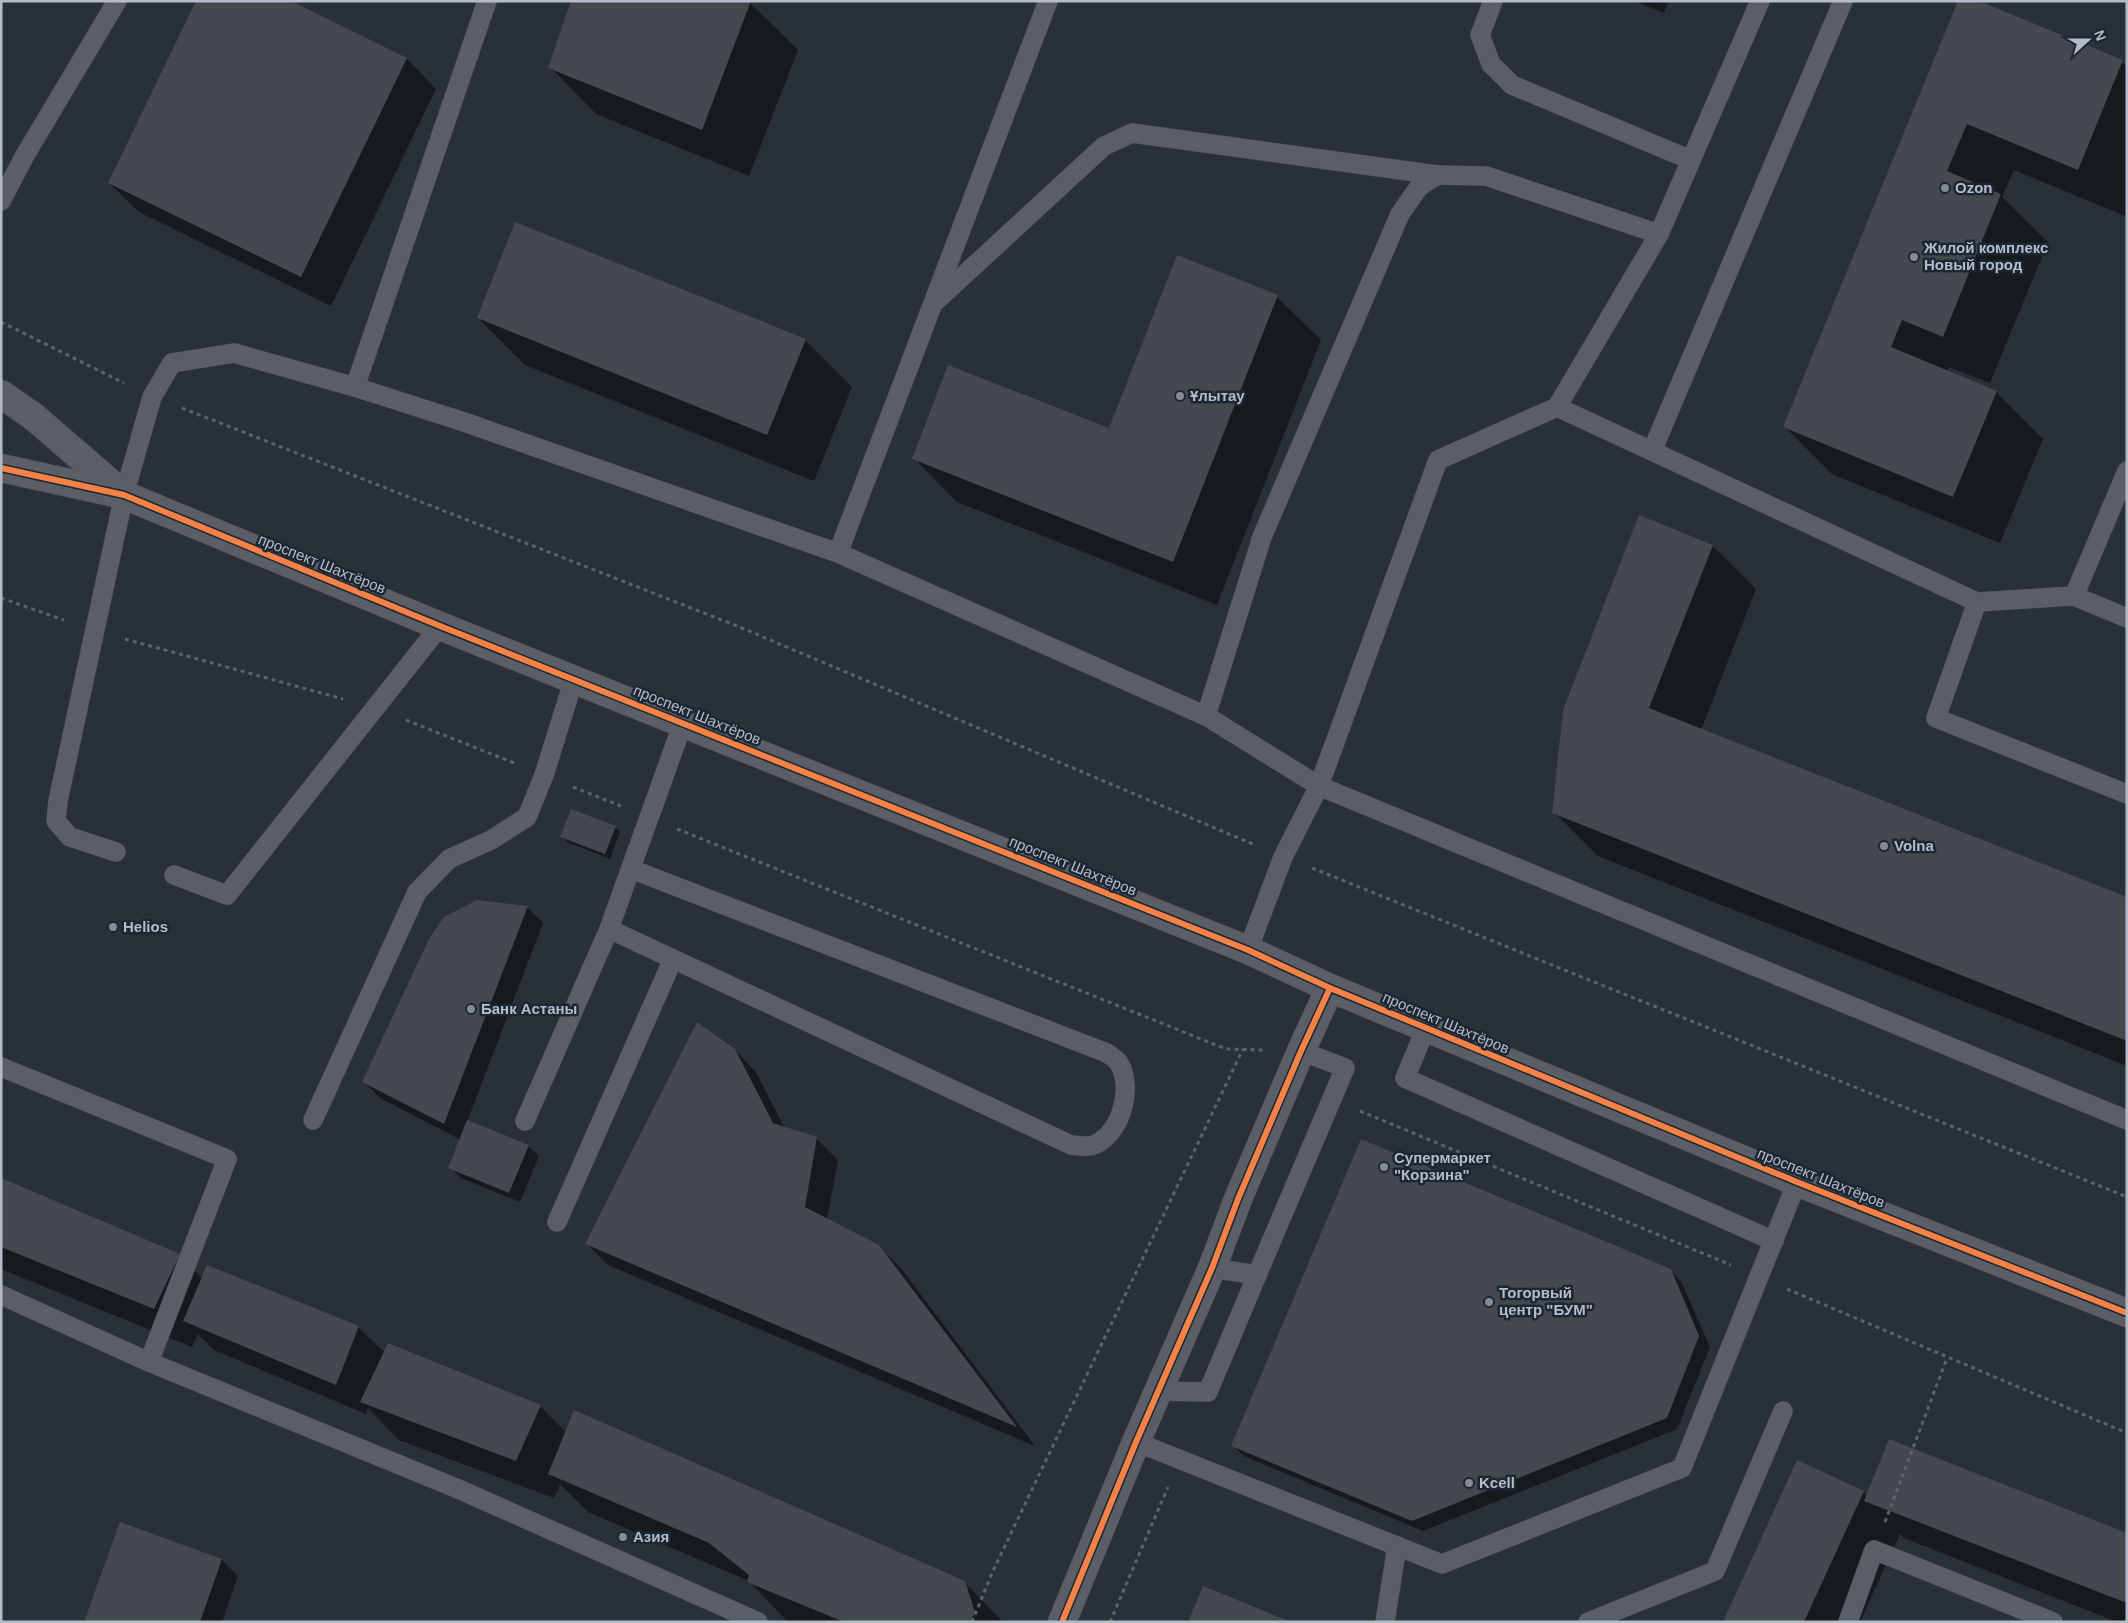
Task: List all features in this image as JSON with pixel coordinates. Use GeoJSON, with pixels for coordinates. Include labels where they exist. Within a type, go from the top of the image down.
{"type":"FeatureCollection","features":[{"type":"Feature","properties":{"kind":"street"},"geometry":{"type":"LineString","coordinates":[[1,394],[34,417],[124,496]]}},
{"type":"Feature","properties":{"kind":"street","name":"проспект Шахтёров"},"geometry":{"type":"LineString","coordinates":[[1,468],[124,496],[440,626],[1248,950],[1330,988],[1797,1182],[2127,1313]]}},
{"type":"Feature","properties":{"kind":"street"},"geometry":{"type":"LineString","coordinates":[[1062,1622],[1136,1442],[1212,1268],[1238,1199],[1330,988]]}},
{"type":"Feature","properties":{"kind":"lane"},"geometry":{"type":"LineString","coordinates":[[1,201],[24,157],[118,1]]}},
{"type":"Feature","properties":{"kind":"lane"},"geometry":{"type":"LineString","coordinates":[[355,387],[487,1]]}},
{"type":"Feature","properties":{"kind":"lane"},"geometry":{"type":"LineString","coordinates":[[838,553],[1048,1]]}},
{"type":"Feature","properties":{"kind":"lane"},"geometry":{"type":"LineString","coordinates":[[1493,1],[1480,34],[1491,64],[1512,85],[1691,160]]}},
{"type":"Feature","properties":{"kind":"lane"},"geometry":{"type":"LineString","coordinates":[[1248,950],[1283,857],[1319,786],[1438,460],[1558,407],[1659,234],[1760,1]]}},
{"type":"Feature","properties":{"kind":"lane"},"geometry":{"type":"LineString","coordinates":[[1652,451],[1843,1]]}},
{"type":"Feature","properties":{"kind":"lane"},"geometry":{"type":"LineString","coordinates":[[934,302],[1104,146],[1132,133],[1438,176],[1486,176],[1659,234]]}},
{"type":"Feature","properties":{"kind":"lane"},"geometry":{"type":"LineString","coordinates":[[1206,716],[1262,537],[1400,214],[1419,187],[1438,176]]}},
{"type":"Feature","properties":{"kind":"lane"},"geometry":{"type":"LineString","coordinates":[[116,852],[70,837],[56,821],[58,801],[124,496],[152,397],[172,362],[234,353],[355,387],[464,422],[838,553],[1206,716],[1319,786],[2127,1120]]}},
{"type":"Feature","properties":{"kind":"lane"},"geometry":{"type":"LineString","coordinates":[[1558,407],[1977,602],[2074,596],[2127,618]]}},
{"type":"Feature","properties":{"kind":"lane"},"geometry":{"type":"LineString","coordinates":[[2074,596],[2127,471]]}},
{"type":"Feature","properties":{"kind":"lane"},"geometry":{"type":"LineString","coordinates":[[1977,602],[1936,718],[2127,794]]}},
{"type":"Feature","properties":{"kind":"lane"},"geometry":{"type":"LineString","coordinates":[[174,875],[227,896],[440,626]]}},
{"type":"Feature","properties":{"kind":"lane"},"geometry":{"type":"LineString","coordinates":[[314,1120],[417,892],[449,859],[492,840],[527,816],[544,775],[574,680]]}},
{"type":"Feature","properties":{"kind":"lane"},"geometry":{"type":"LineString","coordinates":[[525,1121],[609,929],[683,723]]}},
{"type":"Feature","properties":{"kind":"lane"},"geometry":{"type":"LineString","coordinates":[[609,929],[1071,1145],[1097,1144],[1114,1129],[1126,1099],[1124,1076],[1118,1061],[1107,1053],[631,869]]}},
{"type":"Feature","properties":{"kind":"lane"},"geometry":{"type":"LineString","coordinates":[[557,1222],[673,959]]}},
{"type":"Feature","properties":{"kind":"lane"},"geometry":{"type":"LineString","coordinates":[[1426,1028],[1405,1078],[1774,1241]]}},
{"type":"Feature","properties":{"kind":"lane"},"geometry":{"type":"LineString","coordinates":[[1158,1391],[1208,1392],[1332,1099],[1345,1068],[1301,1051]]}},
{"type":"Feature","properties":{"kind":"lane"},"geometry":{"type":"LineString","coordinates":[[1,1067],[227,1158],[149,1362]]}},
{"type":"Feature","properties":{"kind":"lane"},"geometry":{"type":"LineString","coordinates":[[1136,1442],[1442,1564],[1682,1468],[1797,1182]]}},
{"type":"Feature","properties":{"kind":"lane"},"geometry":{"type":"LineString","coordinates":[[1212,1268],[1257,1275]]}},
{"type":"Feature","properties":{"kind":"lane"},"geometry":{"type":"LineString","coordinates":[[1,1295],[149,1362],[456,1488],[758,1622]]}},
{"type":"Feature","properties":{"kind":"lane"},"geometry":{"type":"LineString","coordinates":[[1588,1622],[1715,1571],[1783,1411]]}},
{"type":"Feature","properties":{"kind":"lane"},"geometry":{"type":"LineString","coordinates":[[1385,1622],[1397,1546]]}},
{"type":"Feature","properties":{"kind":"lane"},"geometry":{"type":"LineString","coordinates":[[1848,1622],[1874,1550],[2053,1622]]}},
{"type":"Feature","properties":{"kind":"path"},"geometry":{"type":"LineString","coordinates":[[1,322],[152,397],[737,626],[1283,857],[2127,1197]]}},
{"type":"Feature","properties":{"kind":"path"},"geometry":{"type":"LineString","coordinates":[[972,1622],[992,1573],[1243,1049]]}},
{"type":"Feature","properties":{"kind":"path"},"geometry":{"type":"LineString","coordinates":[[1332,1099],[1759,1277],[2127,1434]]}},
{"type":"Feature","properties":{"kind":"path"},"geometry":{"type":"LineString","coordinates":[[1874,1550],[1948,1358]]}},
{"type":"Feature","properties":{"kind":"path"},"geometry":{"type":"LineString","coordinates":[[1110,1622],[1179,1460]]}},
{"type":"Feature","properties":{"kind":"building"},"geometry":{"type":"Polygon","coordinates":[[[196,1],[291,1],[407,58],[301,277],[108,183],[196,1]]]}},
{"type":"Feature","properties":{"kind":"building"},"geometry":{"type":"Polygon","coordinates":[[[571,1],[751,1],[702,130],[548,68],[571,1]]]}},
{"type":"Feature","properties":{"kind":"building","name":"Жилой комплекс Новый город"},"geometry":{"type":"Polygon","coordinates":[[[1958,1],[1979,1],[2123,60],[2078,170],[1967,124],[1947,171],[2001,194],[1943,337],[1902,320],[1891,347],[1997,391],[1953,497],[1783,427],[1958,1]]]}},
{"type":"Feature","properties":{"kind":"building"},"geometry":{"type":"Polygon","coordinates":[[[515,222],[806,339],[767,435],[477,318],[515,222]]]}},
{"type":"Feature","properties":{"kind":"building","name":"Ұлытау"},"geometry":{"type":"Polygon","coordinates":[[[1177,255],[1278,295],[1173,562],[912,459],[948,365],[1109,428],[1177,255]]]}},
{"type":"Feature","properties":{"kind":"building"},"geometry":{"type":"Polygon","coordinates":[[[1639,515],[1713,545],[1649,708],[2127,897],[2127,1041],[1552,813],[1563,710],[1639,515]]]}},
{"type":"Feature","properties":{"kind":"building"},"geometry":{"type":"Polygon","coordinates":[[[571,809],[616,826],[605,854],[560,837],[571,809]]]}},
{"type":"Feature","properties":{"kind":"building"},"geometry":{"type":"Polygon","coordinates":[[[477,900],[528,906],[444,1124],[362,1082],[430,937],[444,917],[477,900]]]}},
{"type":"Feature","properties":{"kind":"building"},"geometry":{"type":"Polygon","coordinates":[[[697,1022],[735,1049],[773,1123],[817,1137],[805,1207],[879,1245],[1017,1427],[585,1244],[697,1022]]]}},
{"type":"Feature","properties":{"kind":"building"},"geometry":{"type":"Polygon","coordinates":[[[467,1120],[529,1145],[509,1193],[448,1168],[467,1120]]]}},
{"type":"Feature","properties":{"kind":"building","name":"Тогорвый центр \"БУМ\""},"geometry":{"type":"Polygon","coordinates":[[[1361,1139],[1671,1269],[1699,1336],[1667,1418],[1412,1521],[1231,1446],[1361,1139]]]}},
{"type":"Feature","properties":{"kind":"building"},"geometry":{"type":"Polygon","coordinates":[[[1,1178],[180,1254],[154,1309],[1,1247],[1,1178]]]}},
{"type":"Feature","properties":{"kind":"building"},"geometry":{"type":"Polygon","coordinates":[[[207,1265],[359,1326],[336,1385],[183,1321],[207,1265]]]}},
{"type":"Feature","properties":{"kind":"building"},"geometry":{"type":"Polygon","coordinates":[[[388,1343],[541,1405],[516,1461],[360,1402],[388,1343]]]}},
{"type":"Feature","properties":{"kind":"building"},"geometry":{"type":"Polygon","coordinates":[[[574,1410],[965,1581],[975,1612],[970,1622],[844,1622],[747,1582],[749,1575],[709,1543],[548,1474],[574,1410]]]}},
{"type":"Feature","properties":{"kind":"building"},"geometry":{"type":"Polygon","coordinates":[[[1889,1439],[2127,1533],[2127,1603],[1864,1501],[1889,1439]]]}},
{"type":"Feature","properties":{"kind":"building"},"geometry":{"type":"Polygon","coordinates":[[[1797,1460],[1864,1491],[1804,1622],[1723,1622],[1797,1460]]]}},
{"type":"Feature","properties":{"kind":"building"},"geometry":{"type":"Polygon","coordinates":[[[120,1522],[222,1559],[200,1622],[84,1622],[120,1522]]]}},
{"type":"Feature","properties":{"kind":"building"},"geometry":{"type":"Polygon","coordinates":[[[1203,1586],[1291,1622],[1188,1622],[1203,1586]]]}},
{"type":"Feature","properties":{"kind":"cycle path"},"geometry":{"type":"LineString","coordinates":[[1,468],[124,495],[440,626],[1248,950],[1330,988],[1797,1182],[2127,1313]]}},
{"type":"Feature","properties":{"kind":"cycle path"},"geometry":{"type":"LineString","coordinates":[[1062,1622],[1136,1442],[1212,1268],[1238,1199],[1330,988]]}},
{"type":"Feature","properties":{"kind":"place","name":"Ozon"},"geometry":{"type":"Point","coordinates":[1945,188]}},
{"type":"Feature","properties":{"kind":"place","name":"Жилой комплекс Новый город"},"geometry":{"type":"Point","coordinates":[1914,257]}},
{"type":"Feature","properties":{"kind":"place","name":"Ұлытау"},"geometry":{"type":"Point","coordinates":[1180,396]}},
{"type":"Feature","properties":{"kind":"place","name":"Volna"},"geometry":{"type":"Point","coordinates":[1884,846]}},
{"type":"Feature","properties":{"kind":"place","name":"Helios"},"geometry":{"type":"Point","coordinates":[113,927]}},
{"type":"Feature","properties":{"kind":"place","name":"Банк Астаны"},"geometry":{"type":"Point","coordinates":[471,1009]}},
{"type":"Feature","properties":{"kind":"place","name":"Супермаркет \"Корзина\""},"geometry":{"type":"Point","coordinates":[1384,1167]}},
{"type":"Feature","properties":{"kind":"place","name":"Тогорвый центр \"БУМ\""},"geometry":{"type":"Point","coordinates":[1489,1302]}},
{"type":"Feature","properties":{"kind":"place","name":"Kcell"},"geometry":{"type":"Point","coordinates":[1469,1483]}},
{"type":"Feature","properties":{"kind":"place","name":"Азия"},"geometry":{"type":"Point","coordinates":[623,1537]}}]}
